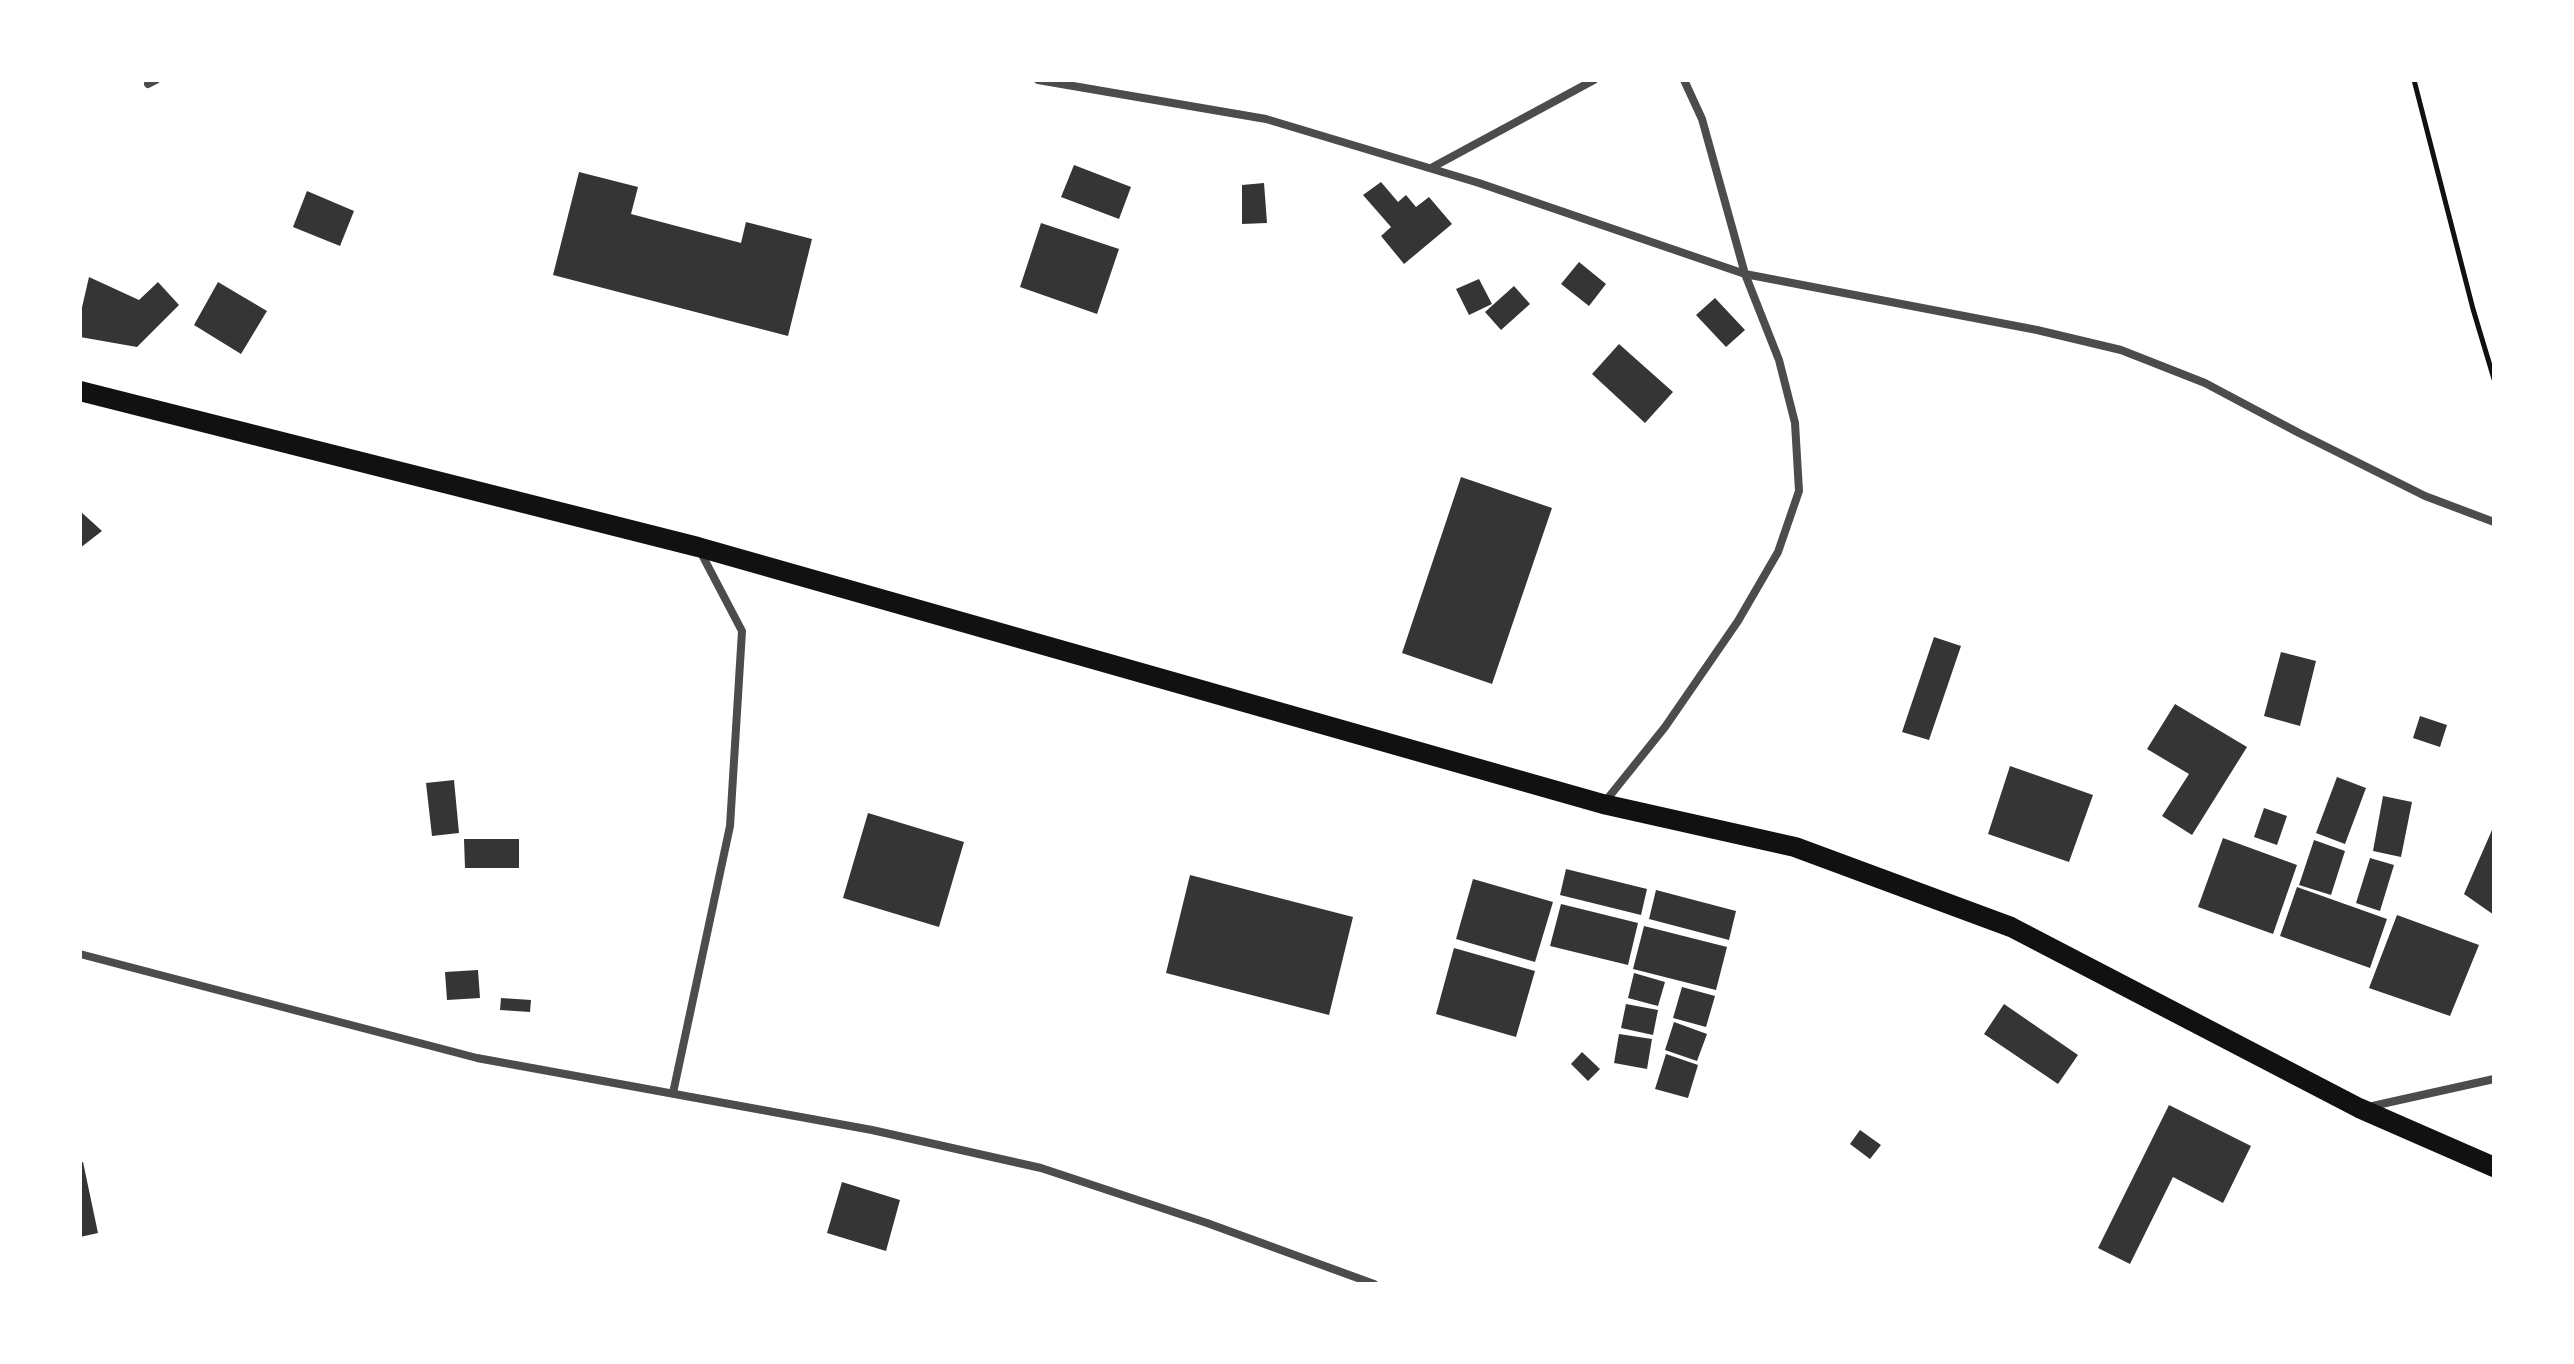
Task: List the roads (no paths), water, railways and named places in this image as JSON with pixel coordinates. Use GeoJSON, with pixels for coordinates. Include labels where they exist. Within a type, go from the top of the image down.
{"type":"FeatureCollection","features":[{"type":"Feature","properties":{"kind":"main road"},"geometry":{"type":"LineString","coordinates":[[80,391],[698,547],[1603,804],[1795,847],[2011,927],[2359,1108],[2494,1167]]}},
{"type":"Feature","properties":{"kind":"street"},"geometry":{"type":"LineString","coordinates":[[1038,80],[1266,119],[1431,168],[1745,274],[2023,327],[2121,350],[2205,383],[2425,496],[2494,522]]}},
{"type":"Feature","properties":{"kind":"street"},"geometry":{"type":"LineString","coordinates":[[1431,168],[1594,80]]}},
{"type":"Feature","properties":{"kind":"street"},"geometry":{"type":"LineString","coordinates":[[1603,804],[1665,727],[1738,621],[1778,552],[1799,491],[1795,423],[1779,360],[1745,274],[1702,119],[1684,80]]}},
{"type":"Feature","properties":{"kind":"street"},"geometry":{"type":"LineString","coordinates":[[673,1093],[730,826],[742,631],[698,547]]}},
{"type":"Feature","properties":{"kind":"street"},"geometry":{"type":"LineString","coordinates":[[80,954],[477,1058],[872,1130],[1041,1168],[1207,1223],[1374,1284]]}},
{"type":"Feature","properties":{"kind":"street"},"geometry":{"type":"LineString","coordinates":[[2359,1108],[2494,1079]]}}]}
